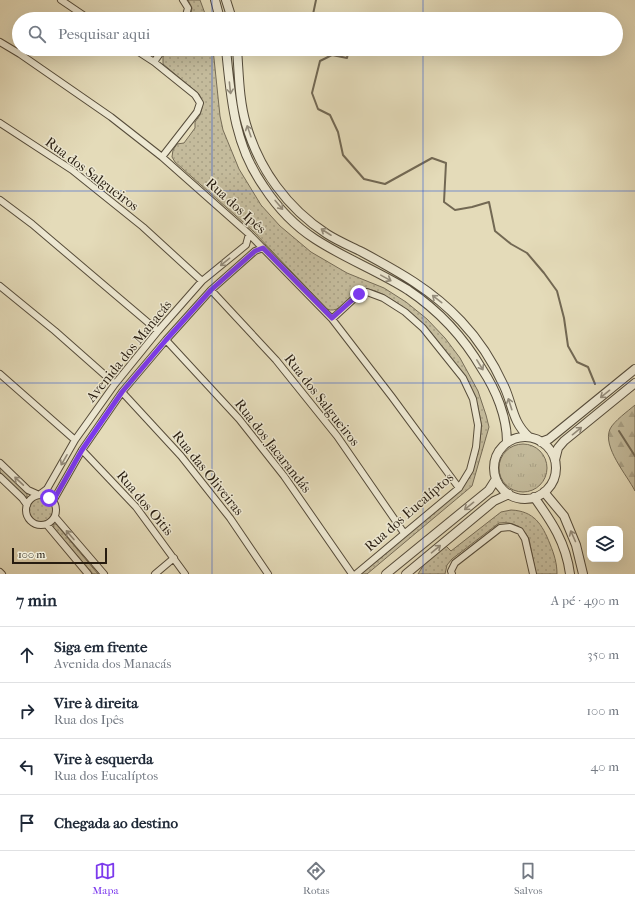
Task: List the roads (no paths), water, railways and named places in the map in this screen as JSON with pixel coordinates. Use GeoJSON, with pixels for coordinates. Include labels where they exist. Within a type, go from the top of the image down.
{"type":"FeatureCollection","features":[{"type":"Feature","properties":{"kind":"street"},"geometry":{"type":"LineString","coordinates":[[61,0],[79,12]]}},
{"type":"Feature","properties":{"kind":"street"},"geometry":{"type":"LineString","coordinates":[[183,0],[188,8],[187,12]]}},
{"type":"Feature","properties":{"kind":"street"},"geometry":{"type":"LineString","coordinates":[[215,0],[218,12]]}},
{"type":"Feature","properties":{"kind":"street"},"geometry":{"type":"LineString","coordinates":[[226,0],[230,12]]}},
{"type":"Feature","properties":{"kind":"street","name":"Rua dos Ipês"},"geometry":{"type":"LineString","coordinates":[[0,42],[12,49]]}},
{"type":"Feature","properties":{"kind":"street","name":"Rua dos Ipês"},"geometry":{"type":"LineString","coordinates":[[23,56],[111,117],[162,157],[249,234],[332,318],[392,396],[459,488]]}},
{"type":"Feature","properties":{"kind":"street"},"geometry":{"type":"LineString","coordinates":[[145,56],[195,95],[200,103],[197,112],[162,157]]}},
{"type":"Feature","properties":{"kind":"street"},"geometry":{"type":"LineString","coordinates":[[154,62],[158,56]]}},
{"type":"Feature","properties":{"kind":"street"},"geometry":{"type":"LineString","coordinates":[[227,56],[235,123],[246,157],[264,187],[288,217],[315,239],[408,290],[435,311],[471,350],[490,382],[506,422],[507,442]]}},
{"type":"Feature","properties":{"kind":"street"},"geometry":{"type":"LineString","coordinates":[[238,56],[240,87],[246,123],[255,150],[270,178],[288,202],[327,234],[394,270],[424,289],[446,306],[469,330],[486,353],[505,388],[518,426],[529,437],[541,442],[552,453],[556,470],[550,486],[544,492],[534,497],[521,498],[509,494],[501,487],[496,479],[494,470],[495,461],[498,453],[507,442],[519,437],[529,437]]}},
{"type":"Feature","properties":{"kind":"street","name":"Rua dos Salgueiros"},"geometry":{"type":"LineString","coordinates":[[0,123],[72,170],[143,227],[202,281]]}},
{"type":"Feature","properties":{"kind":"street"},"geometry":{"type":"LineString","coordinates":[[0,200],[32,224],[158,331]]}},
{"type":"Feature","properties":{"kind":"street","name":"Avenida dos Manacás"},"geometry":{"type":"LineString","coordinates":[[39,495],[47,489],[75,440],[115,384],[158,331],[202,281],[246,245],[249,234]]}},
{"type":"Feature","properties":{"kind":"street","name":"Avenida dos Manacás"},"geometry":{"type":"LineString","coordinates":[[53,501],[82,450],[122,392],[211,290],[255,251],[263,248]]}},
{"type":"Feature","properties":{"kind":"street"},"geometry":{"type":"LineString","coordinates":[[0,286],[56,331],[115,384]]}},
{"type":"Feature","properties":{"kind":"street","name":"Rua dos Salgueiros"},"geometry":{"type":"LineString","coordinates":[[211,290],[276,360],[337,436],[404,533]]}},
{"type":"Feature","properties":{"kind":"street","name":"Rua dos Eucalíptos"},"geometry":{"type":"LineString","coordinates":[[332,318],[359,294],[367,292],[383,298],[405,312],[423,328],[463,378],[473,399],[478,425],[476,447],[470,470],[459,488],[356,574]]}},
{"type":"Feature","properties":{"kind":"street"},"geometry":{"type":"LineString","coordinates":[[178,310],[184,312],[187,317]]}},
{"type":"Feature","properties":{"kind":"street","name":"Rua dos Jacarandás"},"geometry":{"type":"LineString","coordinates":[[166,340],[239,419],[284,476],[352,574]]}},
{"type":"Feature","properties":{"kind":"street"},"geometry":{"type":"LineString","coordinates":[[136,359],[139,364],[144,366]]}},
{"type":"Feature","properties":{"kind":"street"},"geometry":{"type":"LineString","coordinates":[[541,442],[549,439],[635,369]]}},
{"type":"Feature","properties":{"kind":"street"},"geometry":{"type":"LineString","coordinates":[[0,374],[75,440]]}},
{"type":"Feature","properties":{"kind":"street"},"geometry":{"type":"LineString","coordinates":[[555,461],[558,448],[564,441],[635,383]]}},
{"type":"Feature","properties":{"kind":"street","name":"Rua das Oliveiras"},"geometry":{"type":"LineString","coordinates":[[122,392],[181,456],[230,518],[268,574]]}},
{"type":"Feature","properties":{"kind":"street"},"geometry":{"type":"LineString","coordinates":[[92,415],[99,417],[101,423]]}},
{"type":"Feature","properties":{"kind":"street","name":"Rua dos Oitis"},"geometry":{"type":"LineString","coordinates":[[82,450],[136,507],[185,574]]}},
{"type":"Feature","properties":{"kind":"street"},"geometry":{"type":"LineString","coordinates":[[0,463],[28,490],[53,501],[56,509],[55,517],[47,524],[42,526],[32,523],[26,515],[27,505],[32,498],[39,495]]}},
{"type":"Feature","properties":{"kind":"street"},"geometry":{"type":"LineString","coordinates":[[0,476],[27,505]]}},
{"type":"Feature","properties":{"kind":"street"},"geometry":{"type":"LineString","coordinates":[[386,574],[489,490],[496,479]]}},
{"type":"Feature","properties":{"kind":"street"},"geometry":{"type":"LineString","coordinates":[[544,492],[564,516],[576,545],[583,574]]}},
{"type":"Feature","properties":{"kind":"street"},"geometry":{"type":"LineString","coordinates":[[406,574],[494,501],[509,494]]}},
{"type":"Feature","properties":{"kind":"street"},"geometry":{"type":"LineString","coordinates":[[534,497],[548,516],[566,551],[570,574]]}},
{"type":"Feature","properties":{"kind":"street"},"geometry":{"type":"LineString","coordinates":[[55,517],[104,574]]}},
{"type":"Feature","properties":{"kind":"street"},"geometry":{"type":"LineString","coordinates":[[47,524],[88,574]]}},
{"type":"Feature","properties":{"kind":"street"},"geometry":{"type":"LineString","coordinates":[[452,574],[451,571],[455,563],[500,528],[510,527],[520,531],[526,539],[533,574]]}},
{"type":"Feature","properties":{"kind":"street"},"geometry":{"type":"LineString","coordinates":[[155,574],[174,558]]}},
{"type":"Feature","properties":{"kind":"street"},"geometry":{"type":"LineString","coordinates":[[416,574],[419,563]]}},
{"type":"Feature","properties":{"kind":"waterway"},"geometry":{"type":"LineString","coordinates":[[313,12],[316,0]]}},
{"type":"Feature","properties":{"kind":"waterway"},"geometry":{"type":"LineString","coordinates":[[330,56],[320,61],[312,93],[318,109],[330,115],[338,132],[343,155],[364,179],[385,184],[432,158],[446,163],[444,202],[455,210],[489,202],[495,231],[511,244],[527,253],[557,291],[564,318],[568,346],[577,362],[588,367],[595,384]]}},
{"type":"Feature","properties":{"kind":"waterway"},"geometry":{"type":"LineString","coordinates":[[337,56],[347,58],[347,56]]}},
{"type":"Feature","properties":{"kind":"waterway"},"geometry":{"type":"LineString","coordinates":[[619,431],[635,456]]}}]}
